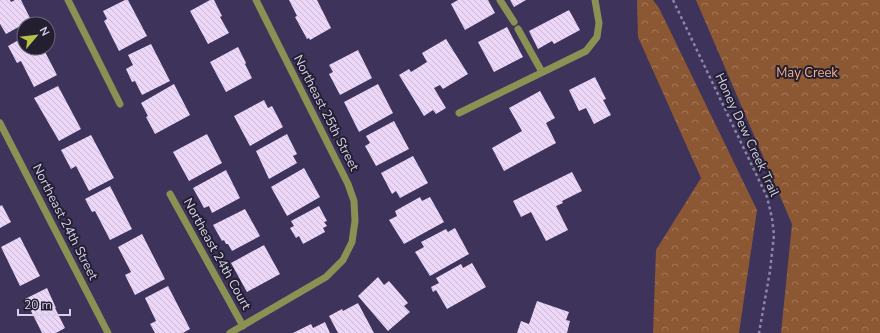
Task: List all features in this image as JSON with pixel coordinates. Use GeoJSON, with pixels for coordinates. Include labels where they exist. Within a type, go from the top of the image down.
{"type":"FeatureCollection","features":[{"type":"Feature","properties":{"kind":"street"},"geometry":{"type":"LineString","coordinates":[[68,0],[120,104]]}},
{"type":"Feature","properties":{"kind":"street","name":"Northeast 25th Street"},"geometry":{"type":"LineString","coordinates":[[243,326],[326,277],[342,260],[352,242],[355,221],[354,201],[348,184],[256,0]]}},
{"type":"Feature","properties":{"kind":"street"},"geometry":{"type":"LineString","coordinates":[[500,0],[516,25],[542,72]]}},
{"type":"Feature","properties":{"kind":"street"},"geometry":{"type":"LineString","coordinates":[[459,113],[586,51],[597,37],[599,23],[595,0]]}},
{"type":"Feature","properties":{"kind":"street","name":"Northeast 24th Street"},"geometry":{"type":"LineString","coordinates":[[0,122],[108,333]]}},
{"type":"Feature","properties":{"kind":"street","name":"Northeast 24th Court"},"geometry":{"type":"LineString","coordinates":[[170,194],[243,326]]}},
{"type":"Feature","properties":{"kind":"street"},"geometry":{"type":"LineString","coordinates":[[230,333],[243,326]]}},
{"type":"Feature","properties":{"kind":"path","name":"Honey Dew Creek Trail"},"geometry":{"type":"LineString","coordinates":[[673,0],[767,197],[774,235],[770,271],[759,333]]}},
{"type":"Feature","properties":{"kind":"green space"},"geometry":{"type":"Polygon","coordinates":[[[637,0],[653,0],[659,8],[757,210],[739,333],[653,333],[656,250],[701,178],[638,37],[637,0]]]}},
{"type":"Feature","properties":{"kind":"green space","name":"May Creek"},"geometry":{"type":"Polygon","coordinates":[[[696,0],[880,0],[880,333],[781,333],[792,224],[696,0]]]}},
{"type":"Feature","properties":{"kind":"building"},"geometry":{"type":"Polygon","coordinates":[[[0,0],[10,0],[11,2],[21,0],[29,16],[16,16],[16,28],[6,34],[0,24],[0,0]]]}},
{"type":"Feature","properties":{"kind":"building"},"geometry":{"type":"Polygon","coordinates":[[[125,0],[128,0],[147,36],[119,51],[104,21],[107,19],[103,11],[125,0]]]}},
{"type":"Feature","properties":{"kind":"building"},"geometry":{"type":"Polygon","coordinates":[[[210,0],[214,0],[222,16],[220,17],[229,33],[208,44],[190,11],[210,0]]]}},
{"type":"Feature","properties":{"kind":"building"},"geometry":{"type":"Polygon","coordinates":[[[289,0],[317,0],[331,28],[310,40],[309,38],[307,39],[295,17],[297,16],[289,0]]]}},
{"type":"Feature","properties":{"kind":"building"},"geometry":{"type":"Polygon","coordinates":[[[458,0],[488,0],[495,13],[465,30],[451,4],[458,0]]]}},
{"type":"Feature","properties":{"kind":"building"},"geometry":{"type":"Polygon","coordinates":[[[510,0],[526,0],[514,7],[510,0]]]}},
{"type":"Feature","properties":{"kind":"building"},"geometry":{"type":"Polygon","coordinates":[[[569,10],[580,30],[554,44],[552,41],[538,49],[529,31],[569,10]]]}},
{"type":"Feature","properties":{"kind":"building"},"geometry":{"type":"Polygon","coordinates":[[[507,27],[523,57],[494,72],[478,42],[507,27]]]}},
{"type":"Feature","properties":{"kind":"building"},"geometry":{"type":"Polygon","coordinates":[[[446,39],[468,74],[443,89],[440,85],[434,88],[446,108],[436,114],[433,110],[424,116],[399,75],[409,69],[411,72],[427,62],[422,53],[446,39]]]}},
{"type":"Feature","properties":{"kind":"building"},"geometry":{"type":"Polygon","coordinates":[[[16,42],[16,56],[47,56],[57,75],[34,87],[21,61],[17,63],[8,46],[16,42]]]}},
{"type":"Feature","properties":{"kind":"building"},"geometry":{"type":"Polygon","coordinates":[[[151,44],[170,81],[142,95],[135,81],[132,82],[126,69],[133,65],[128,55],[151,44]]]}},
{"type":"Feature","properties":{"kind":"building"},"geometry":{"type":"Polygon","coordinates":[[[238,47],[252,78],[226,92],[210,62],[238,47]]]}},
{"type":"Feature","properties":{"kind":"building"},"geometry":{"type":"Polygon","coordinates":[[[358,50],[372,78],[340,95],[329,74],[333,72],[329,65],[358,50]]]}},
{"type":"Feature","properties":{"kind":"building"},"geometry":{"type":"Polygon","coordinates":[[[595,77],[606,99],[603,100],[611,115],[594,124],[586,108],[579,111],[569,90],[595,77]]]}},
{"type":"Feature","properties":{"kind":"building"},"geometry":{"type":"Polygon","coordinates":[[[174,84],[190,115],[155,134],[146,117],[148,116],[141,103],[174,84]]]}},
{"type":"Feature","properties":{"kind":"building"},"geometry":{"type":"Polygon","coordinates":[[[378,84],[393,113],[359,132],[344,102],[378,84]]]}},
{"type":"Feature","properties":{"kind":"building"},"geometry":{"type":"Polygon","coordinates":[[[58,86],[81,129],[59,141],[34,98],[58,86]]]}},
{"type":"Feature","properties":{"kind":"building"},"geometry":{"type":"Polygon","coordinates":[[[540,91],[555,118],[546,123],[556,143],[504,171],[492,148],[522,131],[509,108],[540,91]]]}},
{"type":"Feature","properties":{"kind":"building"},"geometry":{"type":"Polygon","coordinates":[[[264,100],[268,108],[272,106],[283,127],[250,146],[234,116],[264,100]]]}},
{"type":"Feature","properties":{"kind":"building"},"geometry":{"type":"Polygon","coordinates":[[[394,121],[409,149],[376,166],[365,146],[370,143],[366,136],[394,121]]]}},
{"type":"Feature","properties":{"kind":"building"},"geometry":{"type":"Polygon","coordinates":[[[207,134],[222,163],[189,181],[173,152],[207,134]]]}},
{"type":"Feature","properties":{"kind":"building"},"geometry":{"type":"Polygon","coordinates":[[[287,134],[297,154],[293,156],[297,163],[269,179],[256,151],[287,134]]]}},
{"type":"Feature","properties":{"kind":"building"},"geometry":{"type":"Polygon","coordinates":[[[91,135],[114,178],[89,191],[76,166],[71,169],[61,150],[91,135]]]}},
{"type":"Feature","properties":{"kind":"building"},"geometry":{"type":"Polygon","coordinates":[[[413,156],[428,183],[400,198],[396,191],[392,194],[381,173],[413,156]]]}},
{"type":"Feature","properties":{"kind":"building"},"geometry":{"type":"Polygon","coordinates":[[[304,168],[320,197],[287,216],[271,187],[304,168]]]}},
{"type":"Feature","properties":{"kind":"building"},"geometry":{"type":"Polygon","coordinates":[[[226,170],[240,198],[212,213],[209,206],[204,208],[193,188],[226,170]]]}},
{"type":"Feature","properties":{"kind":"building"},"geometry":{"type":"Polygon","coordinates":[[[572,172],[582,191],[562,201],[563,203],[556,206],[568,230],[546,241],[531,212],[521,217],[513,201],[572,172]]]}},
{"type":"Feature","properties":{"kind":"building"},"geometry":{"type":"Polygon","coordinates":[[[110,186],[132,229],[110,240],[95,211],[92,212],[85,199],[110,186]]]}},
{"type":"Feature","properties":{"kind":"building"},"geometry":{"type":"Polygon","coordinates":[[[420,197],[422,201],[430,197],[444,222],[404,244],[389,220],[397,216],[395,211],[420,197]]]}},
{"type":"Feature","properties":{"kind":"building"},"geometry":{"type":"Polygon","coordinates":[[[2,205],[11,222],[0,228],[0,206],[2,205]]]}},
{"type":"Feature","properties":{"kind":"building"},"geometry":{"type":"Polygon","coordinates":[[[319,206],[327,221],[324,222],[327,226],[323,228],[325,232],[303,244],[299,236],[296,238],[290,228],[294,226],[291,221],[319,206]]]}},
{"type":"Feature","properties":{"kind":"building"},"geometry":{"type":"Polygon","coordinates":[[[245,209],[260,236],[232,251],[224,240],[222,241],[213,225],[245,209]]]}},
{"type":"Feature","properties":{"kind":"building"},"geometry":{"type":"Polygon","coordinates":[[[455,228],[469,254],[430,276],[415,252],[424,247],[421,242],[446,229],[448,232],[455,228]]]}},
{"type":"Feature","properties":{"kind":"building"},"geometry":{"type":"Polygon","coordinates":[[[142,234],[165,279],[135,295],[125,275],[131,272],[118,247],[142,234]]]}},
{"type":"Feature","properties":{"kind":"building"},"geometry":{"type":"Polygon","coordinates":[[[20,237],[40,276],[20,286],[1,247],[20,237]]]}},
{"type":"Feature","properties":{"kind":"building"},"geometry":{"type":"Polygon","coordinates":[[[264,245],[280,274],[247,292],[231,263],[264,245]]]}},
{"type":"Feature","properties":{"kind":"building"},"geometry":{"type":"Polygon","coordinates":[[[472,263],[486,287],[447,309],[436,290],[433,292],[431,287],[439,283],[436,278],[461,264],[463,268],[472,263]]]}},
{"type":"Feature","properties":{"kind":"building"},"geometry":{"type":"Polygon","coordinates":[[[378,277],[384,285],[389,281],[408,303],[404,306],[410,312],[388,331],[358,296],[378,277]]]}},
{"type":"Feature","properties":{"kind":"building"},"geometry":{"type":"Polygon","coordinates":[[[168,286],[190,329],[183,333],[155,333],[150,324],[156,321],[145,298],[168,286]]]}},
{"type":"Feature","properties":{"kind":"building"},"geometry":{"type":"Polygon","coordinates":[[[47,288],[65,328],[56,333],[42,333],[25,299],[47,288]]]}},
{"type":"Feature","properties":{"kind":"building"},"geometry":{"type":"Polygon","coordinates":[[[537,301],[569,312],[566,320],[570,321],[567,333],[517,333],[521,321],[529,324],[537,301]]]}},
{"type":"Feature","properties":{"kind":"building"},"geometry":{"type":"Polygon","coordinates":[[[358,303],[374,333],[338,333],[329,316],[358,303]]]}},
{"type":"Feature","properties":{"kind":"building"},"geometry":{"type":"Polygon","coordinates":[[[325,322],[330,333],[293,333],[311,324],[313,328],[325,322]]]}}]}
